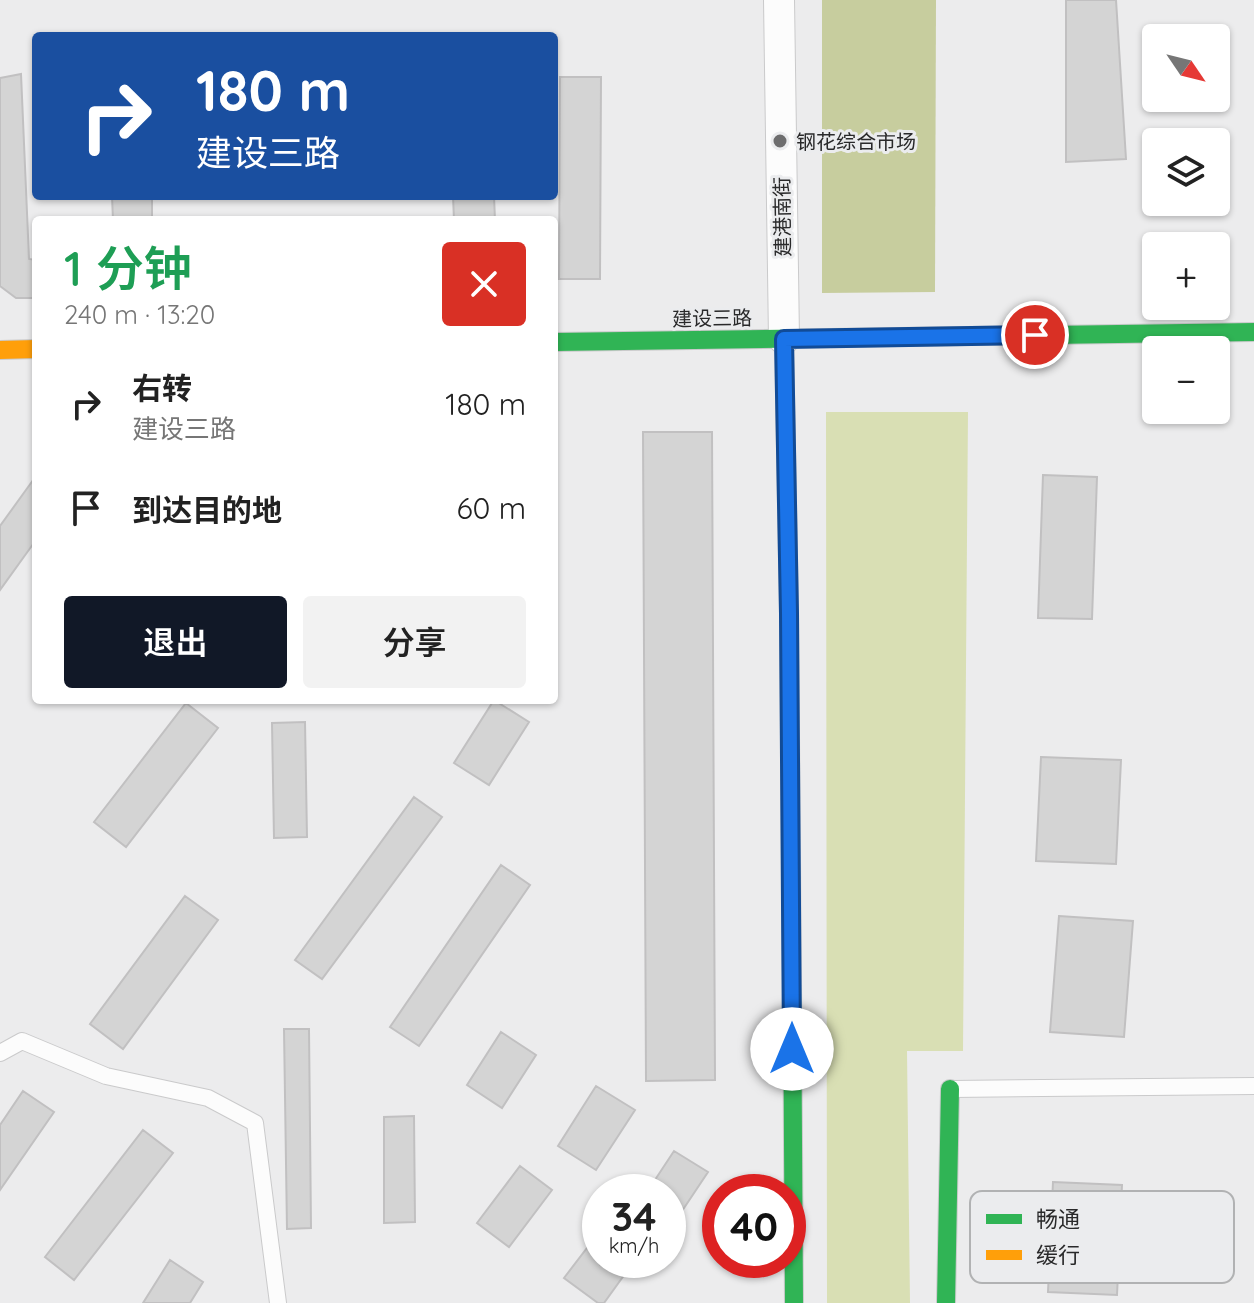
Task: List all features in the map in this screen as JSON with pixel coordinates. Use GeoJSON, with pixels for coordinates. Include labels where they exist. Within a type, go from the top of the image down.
{"type":"FeatureCollection","features":[{"type":"Feature","properties":{"kind":"street","name":"建港南街"},"geometry":{"type":"LineString","coordinates":[[779,0],[784,339]]}},
{"type":"Feature","properties":{"kind":"street","name":"建设三路"},"geometry":{"type":"LineString","coordinates":[[558,342],[1254,332]]}},
{"type":"Feature","properties":{"kind":"street"},"geometry":{"type":"LineString","coordinates":[[784,339],[794,1303]]}},
{"type":"Feature","properties":{"kind":"street"},"geometry":{"type":"LineString","coordinates":[[0,350],[32,349]]}},
{"type":"Feature","properties":{"kind":"street"},"geometry":{"type":"LineString","coordinates":[[946,1303],[950,1089]]}},
{"type":"Feature","properties":{"kind":"lane"},"geometry":{"type":"LineString","coordinates":[[0,1053],[22,1041],[106,1076],[208,1098],[255,1123],[278,1303]]}},
{"type":"Feature","properties":{"kind":"lane"},"geometry":{"type":"LineString","coordinates":[[950,1089],[1254,1086]]}},
{"type":"Feature","properties":{"kind":"green space"},"geometry":{"type":"Polygon","coordinates":[[[822,0],[936,0],[935,292],[822,293],[822,0]]]}},
{"type":"Feature","properties":{"kind":"green space"},"geometry":{"type":"Polygon","coordinates":[[[826,412],[968,412],[963,1051],[907,1051],[910,1303],[827,1303],[826,412]]]}},
{"type":"Feature","properties":{"kind":"building"},"geometry":{"type":"Polygon","coordinates":[[[1066,0],[1116,0],[1126,159],[1066,162],[1066,0]]]}},
{"type":"Feature","properties":{"kind":"building"},"geometry":{"type":"Polygon","coordinates":[[[21,74],[32,298],[16,298],[0,286],[0,78],[21,74]]]}},
{"type":"Feature","properties":{"kind":"building"},"geometry":{"type":"Polygon","coordinates":[[[560,77],[601,77],[600,279],[559,279],[560,77]]]}},
{"type":"Feature","properties":{"kind":"building"},"geometry":{"type":"Polygon","coordinates":[[[112,200],[152,200],[152,216],[113,216],[112,200]]]}},
{"type":"Feature","properties":{"kind":"building"},"geometry":{"type":"Polygon","coordinates":[[[453,200],[494,200],[495,216],[454,216],[453,200]]]}},
{"type":"Feature","properties":{"kind":"building"},"geometry":{"type":"Polygon","coordinates":[[[643,432],[712,432],[715,1080],[646,1081],[643,432]]]}},
{"type":"Feature","properties":{"kind":"building"},"geometry":{"type":"Polygon","coordinates":[[[1043,475],[1097,477],[1092,619],[1038,618],[1043,475]]]}},
{"type":"Feature","properties":{"kind":"building"},"geometry":{"type":"Polygon","coordinates":[[[32,482],[32,546],[0,590],[0,526],[32,482]]]}},
{"type":"Feature","properties":{"kind":"building"},"geometry":{"type":"Polygon","coordinates":[[[185,704],[218,728],[126,847],[94,822],[185,704]]]}},
{"type":"Feature","properties":{"kind":"building"},"geometry":{"type":"Polygon","coordinates":[[[491,704],[500,704],[529,722],[489,785],[454,763],[491,704]]]}},
{"type":"Feature","properties":{"kind":"building"},"geometry":{"type":"Polygon","coordinates":[[[305,722],[307,837],[274,838],[272,723],[305,722]]]}},
{"type":"Feature","properties":{"kind":"building"},"geometry":{"type":"Polygon","coordinates":[[[1041,757],[1121,760],[1116,864],[1036,861],[1041,757]]]}},
{"type":"Feature","properties":{"kind":"building"},"geometry":{"type":"Polygon","coordinates":[[[414,797],[442,817],[322,979],[295,960],[414,797]]]}},
{"type":"Feature","properties":{"kind":"building"},"geometry":{"type":"Polygon","coordinates":[[[501,865],[530,885],[419,1046],[390,1027],[501,865]]]}},
{"type":"Feature","properties":{"kind":"building"},"geometry":{"type":"Polygon","coordinates":[[[185,896],[218,920],[123,1049],[90,1024],[185,896]]]}},
{"type":"Feature","properties":{"kind":"building"},"geometry":{"type":"Polygon","coordinates":[[[1059,916],[1133,921],[1124,1037],[1050,1032],[1059,916]]]}},
{"type":"Feature","properties":{"kind":"building"},"geometry":{"type":"Polygon","coordinates":[[[284,1029],[309,1029],[311,1228],[287,1229],[284,1029]]]}},
{"type":"Feature","properties":{"kind":"building"},"geometry":{"type":"Polygon","coordinates":[[[501,1032],[536,1055],[502,1108],[467,1085],[501,1032]]]}},
{"type":"Feature","properties":{"kind":"building"},"geometry":{"type":"Polygon","coordinates":[[[596,1086],[635,1110],[596,1170],[558,1146],[596,1086]]]}},
{"type":"Feature","properties":{"kind":"building"},"geometry":{"type":"Polygon","coordinates":[[[23,1091],[54,1112],[0,1190],[0,1125],[23,1091]]]}},
{"type":"Feature","properties":{"kind":"building"},"geometry":{"type":"Polygon","coordinates":[[[414,1116],[415,1222],[384,1223],[384,1117],[414,1116]]]}},
{"type":"Feature","properties":{"kind":"building"},"geometry":{"type":"Polygon","coordinates":[[[143,1130],[173,1153],[74,1280],[45,1257],[143,1130]]]}},
{"type":"Feature","properties":{"kind":"building"},"geometry":{"type":"Polygon","coordinates":[[[674,1151],[708,1172],[702,1174],[702,1181],[686,1205],[686,1174],[659,1174],[674,1151]]]}},
{"type":"Feature","properties":{"kind":"building"},"geometry":{"type":"Polygon","coordinates":[[[520,1166],[552,1190],[509,1247],[477,1223],[520,1166]]]}},
{"type":"Feature","properties":{"kind":"building"},"geometry":{"type":"Polygon","coordinates":[[[1053,1182],[1122,1185],[1122,1191],[1053,1191],[1053,1182]]]}},
{"type":"Feature","properties":{"kind":"building"},"geometry":{"type":"Polygon","coordinates":[[[582,1254],[582,1278],[622,1278],[604,1303],[598,1303],[564,1278],[582,1254]]]}},
{"type":"Feature","properties":{"kind":"building"},"geometry":{"type":"Polygon","coordinates":[[[170,1260],[203,1282],[190,1303],[143,1303],[170,1260]]]}},
{"type":"Feature","properties":{"kind":"building"},"geometry":{"type":"Polygon","coordinates":[[[1048,1283],[1118,1283],[1117,1295],[1048,1292],[1048,1283]]]}},
{"type":"Feature","properties":{"kind":"traffic: fast"},"geometry":{"type":"LineString","coordinates":[[558,342],[1254,332]]}},
{"type":"Feature","properties":{"kind":"traffic: fast"},"geometry":{"type":"LineString","coordinates":[[792,982],[794,1303]]}},
{"type":"Feature","properties":{"kind":"traffic: fast"},"geometry":{"type":"LineString","coordinates":[[946,1303],[950,1089]]}},
{"type":"Feature","properties":{"kind":"traffic: slow"},"geometry":{"type":"LineString","coordinates":[[784,339],[792,982]]}},
{"type":"Feature","properties":{"kind":"traffic: slow"},"geometry":{"type":"LineString","coordinates":[[0,350],[32,349]]}},
{"type":"Feature","properties":{"kind":"place","name":"钢花综合市场"},"geometry":{"type":"Point","coordinates":[780,141]}},
{"type":"Feature","properties":{"kind":"route"},"geometry":{"type":"LineString","coordinates":[[792,1049],[784,339],[1035,335]]}}]}
